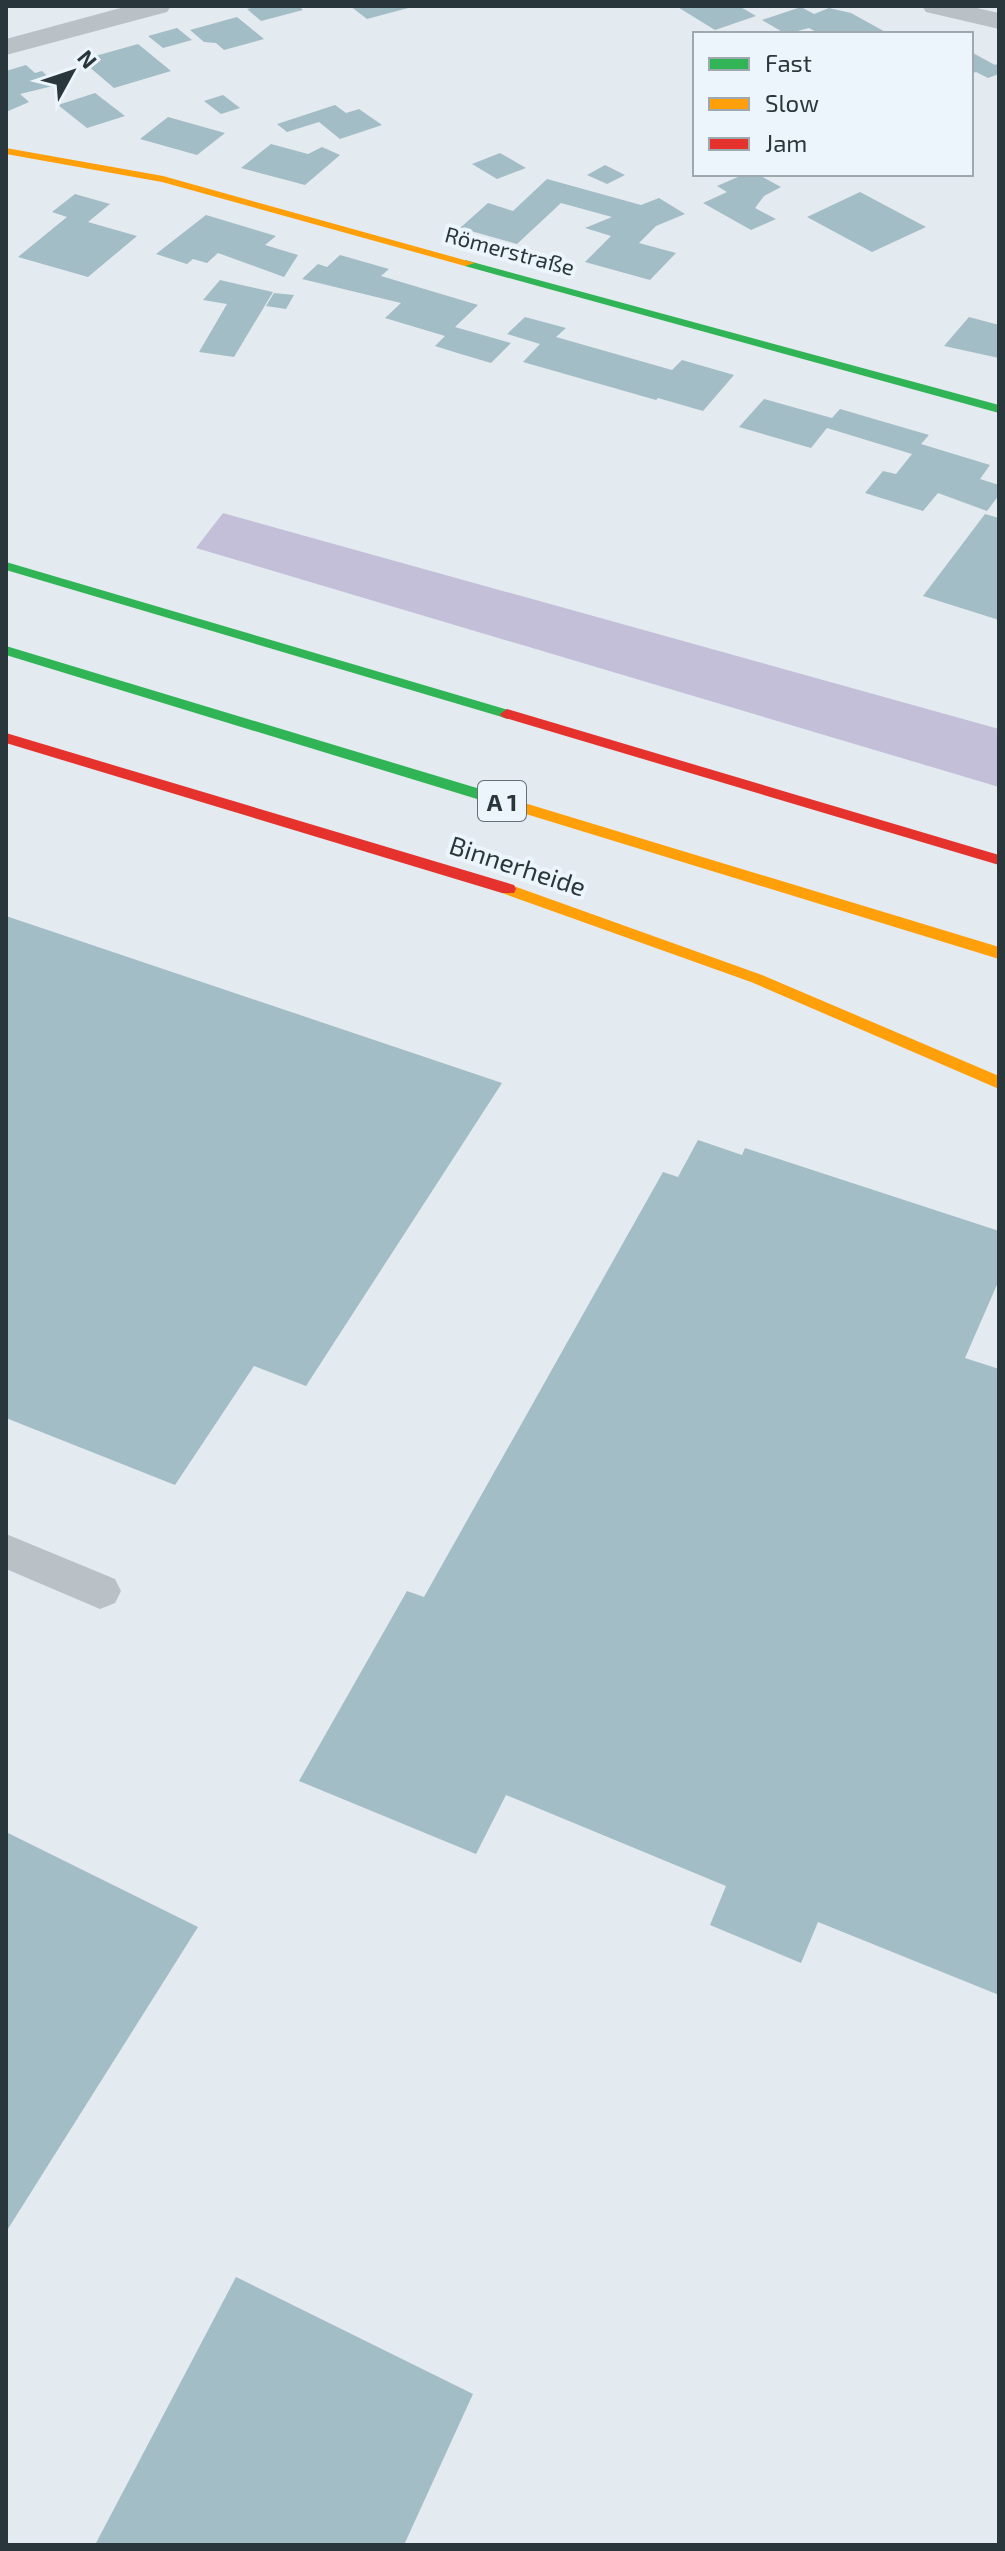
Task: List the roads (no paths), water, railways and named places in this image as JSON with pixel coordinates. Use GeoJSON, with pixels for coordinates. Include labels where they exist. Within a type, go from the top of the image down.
{"type":"FeatureCollection","features":[{"type":"Feature","properties":{"kind":"main road","name":"Römerstraße"},"geometry":{"type":"LineString","coordinates":[[6,151],[163,179],[999,409]]}},
{"type":"Feature","properties":{"kind":"main road"},"geometry":{"type":"LineString","coordinates":[[6,566],[999,860]]}},
{"type":"Feature","properties":{"kind":"main road","name":"A 1"},"geometry":{"type":"LineString","coordinates":[[6,650],[999,953]]}},
{"type":"Feature","properties":{"kind":"main road","name":"Binnerheide"},"geometry":{"type":"LineString","coordinates":[[6,738],[552,901],[892,1030],[999,1083]]}},
{"type":"Feature","properties":{"kind":"street"},"geometry":{"type":"LineString","coordinates":[[6,47],[158,6]]}},
{"type":"Feature","properties":{"kind":"street"},"geometry":{"type":"LineString","coordinates":[[935,6],[999,21]]}},
{"type":"Feature","properties":{"kind":"lane"},"geometry":{"type":"LineString","coordinates":[[6,1551],[100,1591]]}}]}
